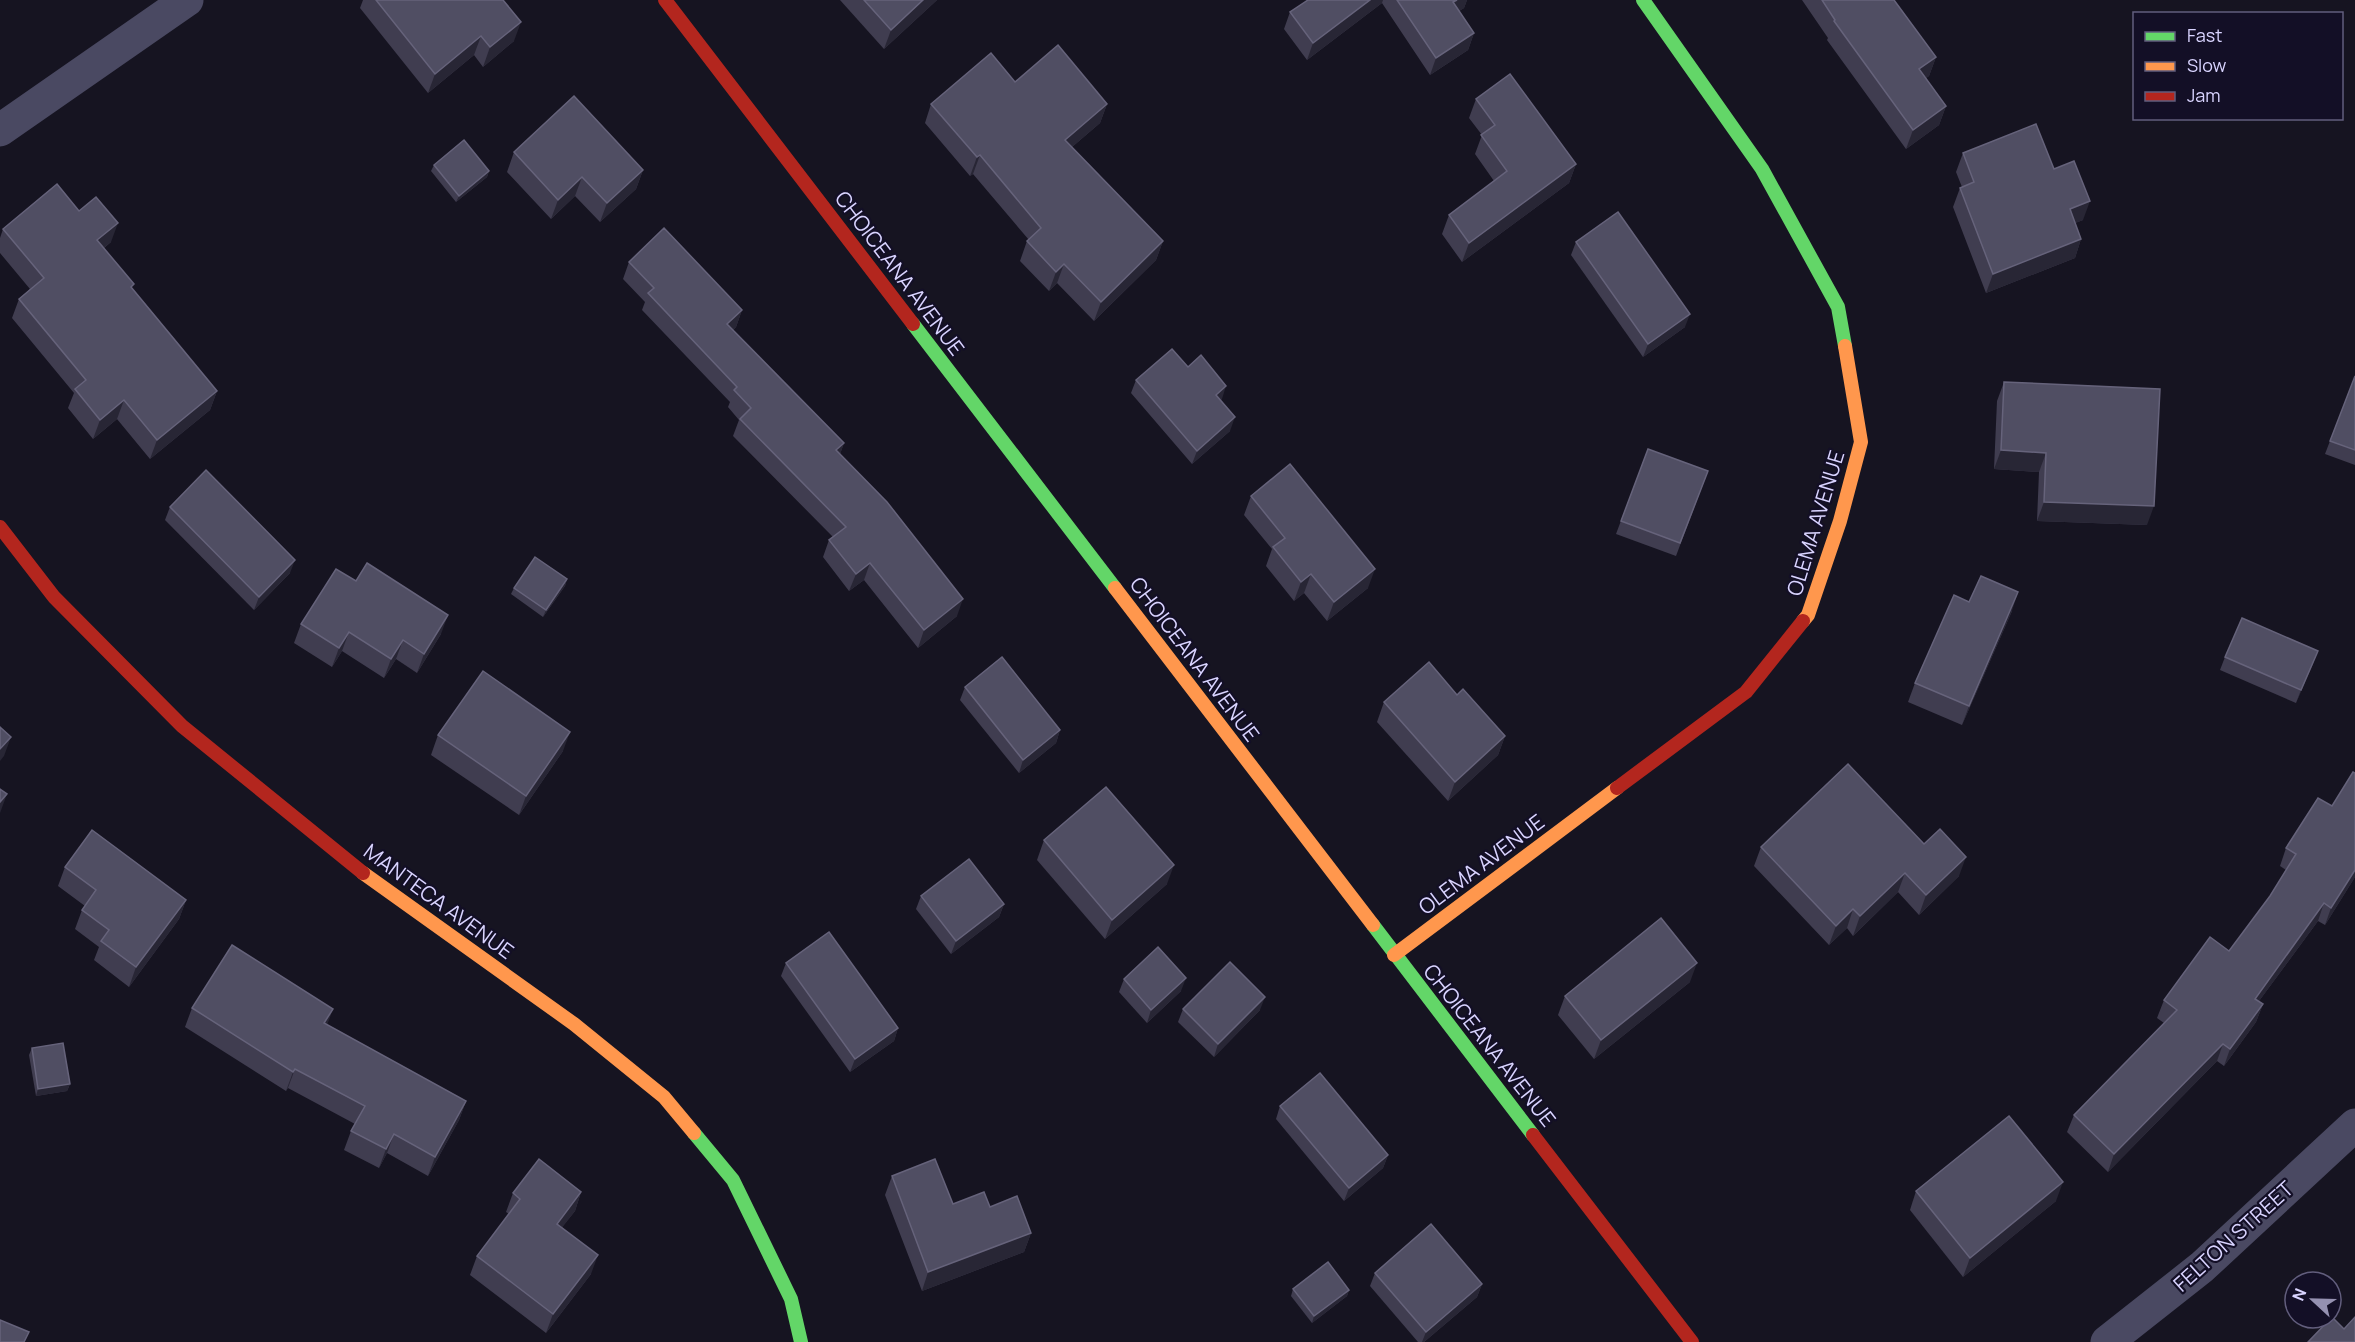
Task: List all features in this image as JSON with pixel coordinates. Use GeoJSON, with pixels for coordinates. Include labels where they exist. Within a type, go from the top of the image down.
{"type":"FeatureCollection","features":[{"type":"Feature","properties":{"kind":"street"},"geometry":{"type":"LineString","coordinates":[[0,130],[187,0]]}},
{"type":"Feature","properties":{"kind":"street","name":"CHOICEANA AVENUE"},"geometry":{"type":"LineString","coordinates":[[665,0],[1692,1342]]}},
{"type":"Feature","properties":{"kind":"street","name":"OLEMA AVENUE"},"geometry":{"type":"LineString","coordinates":[[1395,955],[1746,692],[1808,615],[1840,521],[1861,442],[1838,307],[1762,169],[1643,0]]}},
{"type":"Feature","properties":{"kind":"street","name":"MANTECA AVENUE"},"geometry":{"type":"LineString","coordinates":[[0,527],[54,597],[182,726],[364,874],[574,1024],[664,1097],[733,1180],[791,1299],[801,1342]]}},
{"type":"Feature","properties":{"kind":"street","name":"FELTON STREET"},"geometry":{"type":"LineString","coordinates":[[2107,1342],[2202,1267],[2355,1125]]}},
{"type":"Feature","properties":{"kind":"building"},"geometry":{"type":"Polygon","coordinates":[[[376,0],[503,0],[521,22],[490,47],[481,36],[435,74],[376,0]]]}},
{"type":"Feature","properties":{"kind":"building"},"geometry":{"type":"Polygon","coordinates":[[[864,0],[923,0],[891,30],[864,0]]]}},
{"type":"Feature","properties":{"kind":"building"},"geometry":{"type":"Polygon","coordinates":[[[1308,0],[1370,0],[1313,43],[1290,12],[1308,0]]]}},
{"type":"Feature","properties":{"kind":"building"},"geometry":{"type":"Polygon","coordinates":[[[1397,0],[1457,0],[1453,2],[1474,33],[1436,58],[1397,0]]]}},
{"type":"Feature","properties":{"kind":"building"},"geometry":{"type":"Polygon","coordinates":[[[1822,0],[1894,0],[1936,57],[1919,69],[1946,106],[1913,130],[1834,21],[1822,0]]]}},
{"type":"Feature","properties":{"kind":"building"},"geometry":{"type":"Polygon","coordinates":[[[1058,45],[1107,104],[1065,140],[1163,241],[1101,302],[1064,264],[1056,272],[1027,241],[1041,228],[980,155],[977,157],[931,104],[991,53],[1015,82],[1058,45]]]}},
{"type":"Feature","properties":{"kind":"building"},"geometry":{"type":"Polygon","coordinates":[[[1510,74],[1576,164],[1469,243],[1449,215],[1507,171],[1481,135],[1495,125],[1476,99],[1510,74]]]}},
{"type":"Feature","properties":{"kind":"building"},"geometry":{"type":"Polygon","coordinates":[[[574,96],[643,170],[607,203],[582,177],[558,200],[514,152],[574,96]]]}},
{"type":"Feature","properties":{"kind":"building"},"geometry":{"type":"Polygon","coordinates":[[[2036,124],[2054,169],[2074,161],[2090,201],[2070,209],[2081,239],[1993,274],[1960,188],[1974,182],[1963,153],[2036,124]]]}},
{"type":"Feature","properties":{"kind":"building"},"geometry":{"type":"Polygon","coordinates":[[[464,140],[489,171],[459,196],[434,165],[464,140]]]}},
{"type":"Feature","properties":{"kind":"building"},"geometry":{"type":"Polygon","coordinates":[[[57,184],[79,211],[96,197],[118,223],[97,240],[134,284],[131,287],[217,391],[157,440],[124,400],[100,420],[75,389],[86,380],[19,299],[44,278],[3,229],[57,184]]]}},
{"type":"Feature","properties":{"kind":"building"},"geometry":{"type":"Polygon","coordinates":[[[1618,212],[1690,314],[1648,344],[1576,242],[1618,212]]]}},
{"type":"Feature","properties":{"kind":"building"},"geometry":{"type":"Polygon","coordinates":[[[664,228],[742,310],[727,324],[844,443],[836,450],[887,502],[963,599],[924,630],[870,563],[856,574],[829,540],[846,527],[740,419],[751,408],[734,390],[737,387],[648,293],[654,288],[629,262],[664,228]]]}},
{"type":"Feature","properties":{"kind":"building"},"geometry":{"type":"Polygon","coordinates":[[[1172,349],[1188,367],[1201,355],[1226,386],[1216,395],[1235,417],[1197,451],[1136,380],[1172,349]]]}},
{"type":"Feature","properties":{"kind":"building"},"geometry":{"type":"Polygon","coordinates":[[[2355,376],[2355,450],[2330,441],[2355,376]]]}},
{"type":"Feature","properties":{"kind":"building"},"geometry":{"type":"Polygon","coordinates":[[[2004,382],[2160,389],[2154,506],[2044,502],[2046,453],[2001,450],[2004,382]]]}},
{"type":"Feature","properties":{"kind":"building"},"geometry":{"type":"Polygon","coordinates":[[[1648,449],[1708,471],[1680,543],[1621,521],[1648,449]]]}},
{"type":"Feature","properties":{"kind":"building"},"geometry":{"type":"Polygon","coordinates":[[[1290,464],[1375,569],[1334,602],[1311,574],[1301,582],[1273,547],[1285,538],[1251,496],[1290,464]]]}},
{"type":"Feature","properties":{"kind":"building"},"geometry":{"type":"Polygon","coordinates":[[[206,470],[295,560],[259,597],[170,507],[206,470]]]}},
{"type":"Feature","properties":{"kind":"building"},"geometry":{"type":"Polygon","coordinates":[[[535,557],[567,579],[546,610],[514,588],[535,557]]]}},
{"type":"Feature","properties":{"kind":"building"},"geometry":{"type":"Polygon","coordinates":[[[367,563],[448,615],[424,654],[403,640],[391,659],[349,632],[339,648],[301,624],[336,569],[356,581],[367,563]]]}},
{"type":"Feature","properties":{"kind":"building"},"geometry":{"type":"Polygon","coordinates":[[[1981,576],[2018,592],[1969,706],[1915,683],[1954,595],[1969,602],[1981,576]]]}},
{"type":"Feature","properties":{"kind":"building"},"geometry":{"type":"Polygon","coordinates":[[[2242,618],[2318,651],[2301,690],[2225,657],[2242,618]]]}},
{"type":"Feature","properties":{"kind":"building"},"geometry":{"type":"Polygon","coordinates":[[[1002,657],[1060,730],[1023,760],[965,687],[1002,657]]]}},
{"type":"Feature","properties":{"kind":"building"},"geometry":{"type":"Polygon","coordinates":[[[1429,662],[1457,695],[1463,689],[1505,736],[1455,782],[1384,702],[1429,662]]]}},
{"type":"Feature","properties":{"kind":"building"},"geometry":{"type":"Polygon","coordinates":[[[483,671],[570,732],[526,796],[438,735],[483,671]]]}},
{"type":"Feature","properties":{"kind":"building"},"geometry":{"type":"Polygon","coordinates":[[[0,727],[11,737],[0,749],[0,727]]]}},
{"type":"Feature","properties":{"kind":"building"},"geometry":{"type":"Polygon","coordinates":[[[1848,764],[1924,844],[1940,829],[1966,857],[1926,895],[1905,873],[1860,916],[1853,909],[1836,926],[1761,847],[1848,764]]]}},
{"type":"Feature","properties":{"kind":"building"},"geometry":{"type":"Polygon","coordinates":[[[2353,772],[2355,773],[2355,870],[2331,908],[2324,903],[2255,999],[2263,1004],[2230,1049],[2223,1044],[2114,1154],[2074,1115],[2177,1010],[2164,1000],[2210,937],[2229,951],[2270,896],[2296,854],[2286,848],[2318,798],[2332,806],[2353,772]]]}},
{"type":"Feature","properties":{"kind":"building"},"geometry":{"type":"Polygon","coordinates":[[[1106,787],[1174,865],[1112,920],[1044,840],[1106,787]]]}},
{"type":"Feature","properties":{"kind":"building"},"geometry":{"type":"Polygon","coordinates":[[[0,789],[7,794],[0,802],[0,789]]]}},
{"type":"Feature","properties":{"kind":"building"},"geometry":{"type":"Polygon","coordinates":[[[92,830],[186,900],[136,967],[101,941],[109,930],[82,910],[96,890],[65,867],[92,830]]]}},
{"type":"Feature","properties":{"kind":"building"},"geometry":{"type":"Polygon","coordinates":[[[969,859],[1004,904],[956,941],[921,896],[969,859]]]}},
{"type":"Feature","properties":{"kind":"building"},"geometry":{"type":"Polygon","coordinates":[[[1661,918],[1697,963],[1601,1040],[1565,996],[1661,918]]]}},
{"type":"Feature","properties":{"kind":"building"},"geometry":{"type":"Polygon","coordinates":[[[829,932],[898,1028],[855,1059],[786,963],[829,932]]]}},
{"type":"Feature","properties":{"kind":"building"},"geometry":{"type":"Polygon","coordinates":[[[232,945],[333,1009],[324,1023],[466,1101],[435,1157],[394,1134],[386,1149],[351,1131],[365,1106],[295,1069],[293,1072],[192,1008],[232,945]]]}},
{"type":"Feature","properties":{"kind":"building"},"geometry":{"type":"Polygon","coordinates":[[[1158,947],[1186,978],[1151,1010],[1124,979],[1158,947]]]}},
{"type":"Feature","properties":{"kind":"building"},"geometry":{"type":"Polygon","coordinates":[[[1230,962],[1265,997],[1218,1044],[1183,1009],[1230,962]]]}},
{"type":"Feature","properties":{"kind":"building"},"geometry":{"type":"Polygon","coordinates":[[[63,1043],[70,1084],[38,1089],[32,1048],[63,1043]]]}},
{"type":"Feature","properties":{"kind":"building"},"geometry":{"type":"Polygon","coordinates":[[[1320,1073],[1388,1155],[1349,1188],[1280,1106],[1320,1073]]]}},
{"type":"Feature","properties":{"kind":"building"},"geometry":{"type":"Polygon","coordinates":[[[2009,1116],[2063,1182],[1970,1258],[1916,1191],[2009,1116]]]}},
{"type":"Feature","properties":{"kind":"building"},"geometry":{"type":"Polygon","coordinates":[[[539,1159],[581,1192],[557,1224],[598,1255],[553,1314],[477,1256],[520,1199],[513,1193],[539,1159]]]}},
{"type":"Feature","properties":{"kind":"building"},"geometry":{"type":"Polygon","coordinates":[[[935,1159],[953,1204],[984,1192],[990,1207],[1017,1196],[1031,1233],[928,1272],[892,1176],[935,1159]]]}},
{"type":"Feature","properties":{"kind":"building"},"geometry":{"type":"Polygon","coordinates":[[[1431,1224],[1482,1284],[1426,1332],[1375,1273],[1431,1224]]]}},
{"type":"Feature","properties":{"kind":"building"},"geometry":{"type":"Polygon","coordinates":[[[1328,1262],[1349,1290],[1314,1316],[1293,1289],[1328,1262]]]}},
{"type":"Feature","properties":{"kind":"building"},"geometry":{"type":"Polygon","coordinates":[[[2355,1317],[2355,1342],[2308,1342],[2320,1330],[2343,1330],[2355,1317]]]}},
{"type":"Feature","properties":{"kind":"building"},"geometry":{"type":"Polygon","coordinates":[[[0,1320],[29,1332],[24,1342],[0,1342],[0,1320]]]}},
{"type":"Feature","properties":{"kind":"traffic: fast"},"geometry":{"type":"LineString","coordinates":[[1643,0],[1762,169],[1838,307],[1845,346]]}},
{"type":"Feature","properties":{"kind":"traffic: fast"},"geometry":{"type":"LineString","coordinates":[[913,324],[1115,588]]}},
{"type":"Feature","properties":{"kind":"traffic: fast"},"geometry":{"type":"LineString","coordinates":[[1373,925],[1533,1135]]}},
{"type":"Feature","properties":{"kind":"traffic: fast"},"geometry":{"type":"LineString","coordinates":[[694,1133],[733,1180],[791,1299],[801,1342]]}},
{"type":"Feature","properties":{"kind":"traffic: slow"},"geometry":{"type":"LineString","coordinates":[[1803,621],[1808,615],[1840,521],[1861,442],[1845,346]]}},
{"type":"Feature","properties":{"kind":"traffic: slow"},"geometry":{"type":"LineString","coordinates":[[1115,588],[1373,925]]}},
{"type":"Feature","properties":{"kind":"traffic: slow"},"geometry":{"type":"LineString","coordinates":[[1394,955],[1617,788]]}},
{"type":"Feature","properties":{"kind":"traffic: slow"},"geometry":{"type":"LineString","coordinates":[[363,873],[574,1024],[664,1097],[694,1133]]}},
{"type":"Feature","properties":{"kind":"traffic: jam"},"geometry":{"type":"LineString","coordinates":[[665,0],[913,324]]}},
{"type":"Feature","properties":{"kind":"traffic: jam"},"geometry":{"type":"LineString","coordinates":[[0,527],[54,597],[182,726],[363,873]]}},
{"type":"Feature","properties":{"kind":"traffic: jam"},"geometry":{"type":"LineString","coordinates":[[1617,788],[1746,692],[1803,621]]}},
{"type":"Feature","properties":{"kind":"traffic: jam"},"geometry":{"type":"LineString","coordinates":[[1533,1135],[1692,1342]]}}]}
